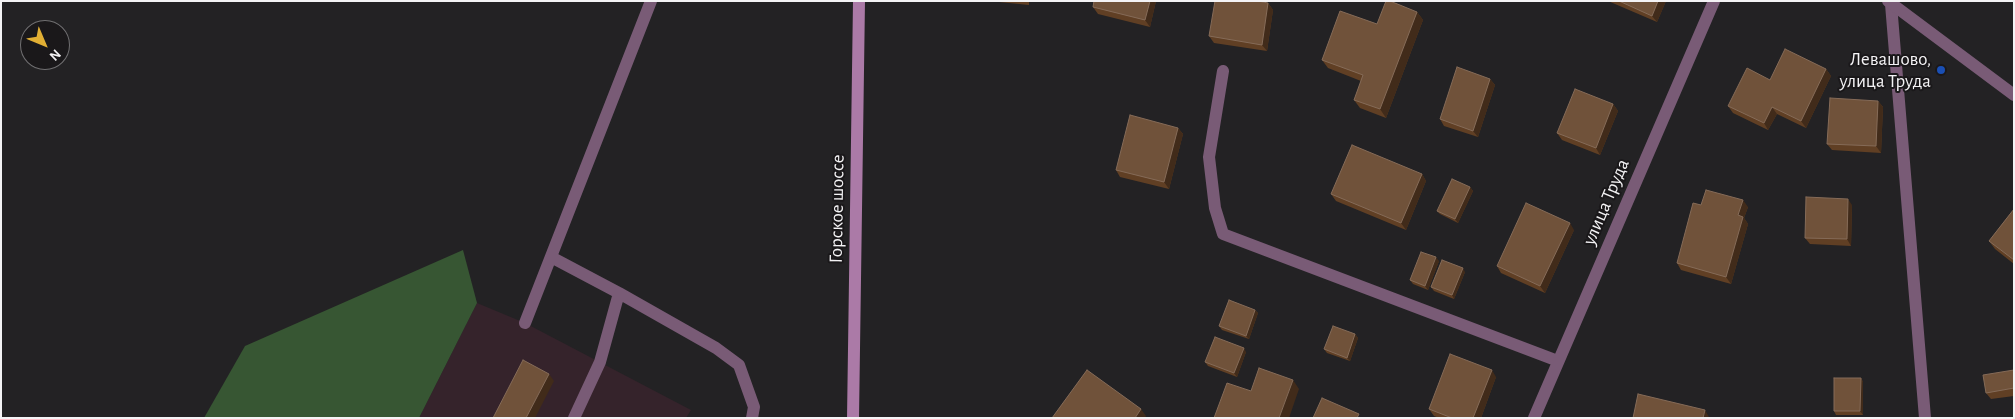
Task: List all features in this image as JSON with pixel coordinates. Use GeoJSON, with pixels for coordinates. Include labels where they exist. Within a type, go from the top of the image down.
{"type":"FeatureCollection","features":[{"type":"Feature","properties":{"kind":"main road","name":"Горское шоссе"},"geometry":{"type":"LineString","coordinates":[[853,418],[859,1]]}},
{"type":"Feature","properties":{"kind":"street"},"geometry":{"type":"LineString","coordinates":[[525,323],[650,1]]}},
{"type":"Feature","properties":{"kind":"street","name":"улица Труда"},"geometry":{"type":"LineString","coordinates":[[1534,418],[1714,1]]}},
{"type":"Feature","properties":{"kind":"street"},"geometry":{"type":"LineString","coordinates":[[1890,2],[2014,95]]}},
{"type":"Feature","properties":{"kind":"street"},"geometry":{"type":"LineString","coordinates":[[1890,2],[1925,418]]}},
{"type":"Feature","properties":{"kind":"street"},"geometry":{"type":"LineString","coordinates":[[1223,71],[1208,157],[1215,208],[1223,234],[1558,361]]}},
{"type":"Feature","properties":{"kind":"street"},"geometry":{"type":"LineString","coordinates":[[551,257],[716,348],[739,364],[754,407],[752,418]]}},
{"type":"Feature","properties":{"kind":"street"},"geometry":{"type":"LineString","coordinates":[[574,418],[600,362],[619,293]]}},
{"type":"Feature","properties":{"kind":"shaded area"},"geometry":{"type":"Polygon","coordinates":[[[477,303],[525,323],[691,410],[686,418],[419,418],[477,303]]]}},
{"type":"Feature","properties":{"kind":"green space"},"geometry":{"type":"Polygon","coordinates":[[[463,250],[477,303],[419,418],[204,418],[245,346],[463,250]]]}},
{"type":"Feature","properties":{"kind":"building"},"geometry":{"type":"Polygon","coordinates":[[[1094,1],[1150,1],[1145,20],[1093,7],[1094,1]]]}},
{"type":"Feature","properties":{"kind":"building"},"geometry":{"type":"Polygon","coordinates":[[[1215,1],[1258,1],[1268,3],[1262,45],[1209,36],[1215,1]]]}},
{"type":"Feature","properties":{"kind":"building"},"geometry":{"type":"Polygon","coordinates":[[[1386,1],[1417,12],[1380,109],[1354,100],[1363,75],[1322,60],[1340,11],[1377,24],[1386,1]]]}},
{"type":"Feature","properties":{"kind":"building"},"geometry":{"type":"Polygon","coordinates":[[[1619,1],[1658,1],[1652,16],[1619,1]]]}},
{"type":"Feature","properties":{"kind":"building"},"geometry":{"type":"Polygon","coordinates":[[[1785,49],[1826,69],[1801,121],[1772,107],[1764,123],[1728,106],[1747,68],[1770,80],[1785,49]]]}},
{"type":"Feature","properties":{"kind":"building"},"geometry":{"type":"Polygon","coordinates":[[[1457,67],[1490,79],[1473,131],[1440,119],[1457,67]]]}},
{"type":"Feature","properties":{"kind":"building"},"geometry":{"type":"Polygon","coordinates":[[[1575,89],[1613,104],[1596,148],[1557,133],[1575,89]]]}},
{"type":"Feature","properties":{"kind":"building"},"geometry":{"type":"Polygon","coordinates":[[[1830,98],[1878,101],[1876,146],[1827,144],[1830,98]]]}},
{"type":"Feature","properties":{"kind":"building"},"geometry":{"type":"Polygon","coordinates":[[[1130,115],[1178,128],[1164,182],[1116,170],[1130,115]]]}},
{"type":"Feature","properties":{"kind":"building"},"geometry":{"type":"Polygon","coordinates":[[[1352,145],[1422,174],[1401,223],[1331,194],[1352,145]]]}},
{"type":"Feature","properties":{"kind":"building"},"geometry":{"type":"Polygon","coordinates":[[[1452,179],[1470,187],[1455,219],[1437,211],[1452,179]]]}},
{"type":"Feature","properties":{"kind":"building"},"geometry":{"type":"Polygon","coordinates":[[[1706,190],[1743,200],[1738,215],[1743,217],[1726,277],[1677,263],[1693,203],[1701,205],[1706,190]]]}},
{"type":"Feature","properties":{"kind":"building"},"geometry":{"type":"Polygon","coordinates":[[[1806,197],[1848,199],[1847,239],[1805,238],[1806,197]]]}},
{"type":"Feature","properties":{"kind":"building"},"geometry":{"type":"Polygon","coordinates":[[[1526,203],[1570,223],[1540,286],[1497,266],[1526,203]]]}},
{"type":"Feature","properties":{"kind":"building"},"geometry":{"type":"Polygon","coordinates":[[[2014,209],[2014,260],[1989,241],[2014,209]]]}},
{"type":"Feature","properties":{"kind":"building"},"geometry":{"type":"Polygon","coordinates":[[[1421,252],[1436,257],[1425,286],[1410,280],[1421,252]]]}},
{"type":"Feature","properties":{"kind":"building"},"geometry":{"type":"Polygon","coordinates":[[[1442,260],[1463,268],[1452,295],[1431,287],[1442,260]]]}},
{"type":"Feature","properties":{"kind":"building"},"geometry":{"type":"Polygon","coordinates":[[[1229,300],[1255,310],[1246,336],[1219,326],[1229,300]]]}},
{"type":"Feature","properties":{"kind":"building"},"geometry":{"type":"Polygon","coordinates":[[[1333,326],[1355,334],[1347,358],[1324,349],[1333,326]]]}},
{"type":"Feature","properties":{"kind":"building"},"geometry":{"type":"Polygon","coordinates":[[[1215,337],[1244,348],[1234,373],[1205,362],[1215,337]]]}},
{"type":"Feature","properties":{"kind":"building"},"geometry":{"type":"Polygon","coordinates":[[[1450,354],[1492,370],[1473,418],[1452,418],[1429,409],[1450,354]]]}},
{"type":"Feature","properties":{"kind":"building"},"geometry":{"type":"Polygon","coordinates":[[[523,360],[549,374],[526,418],[493,418],[523,360]]]}},
{"type":"Feature","properties":{"kind":"building"},"geometry":{"type":"Polygon","coordinates":[[[1259,368],[1293,380],[1279,418],[1214,418],[1227,383],[1251,391],[1259,368]]]}},
{"type":"Feature","properties":{"kind":"building"},"geometry":{"type":"Polygon","coordinates":[[[1087,370],[1141,409],[1135,418],[1052,418],[1087,370]]]}},
{"type":"Feature","properties":{"kind":"building"},"geometry":{"type":"Polygon","coordinates":[[[2014,370],[2014,388],[1986,393],[1983,375],[2014,370]]]}},
{"type":"Feature","properties":{"kind":"building"},"geometry":{"type":"Polygon","coordinates":[[[1834,378],[1861,378],[1860,411],[1834,411],[1834,378]]]}},
{"type":"Feature","properties":{"kind":"building"},"geometry":{"type":"Polygon","coordinates":[[[1638,394],[1705,410],[1703,418],[1633,418],[1638,394]]]}},
{"type":"Feature","properties":{"kind":"building"},"geometry":{"type":"Polygon","coordinates":[[[1322,398],[1359,414],[1357,418],[1313,418],[1322,398]]]}},
{"type":"Feature","properties":{"kind":"place","name":"Левашово, улица Труда"},"geometry":{"type":"Point","coordinates":[1941,70]}}]}
